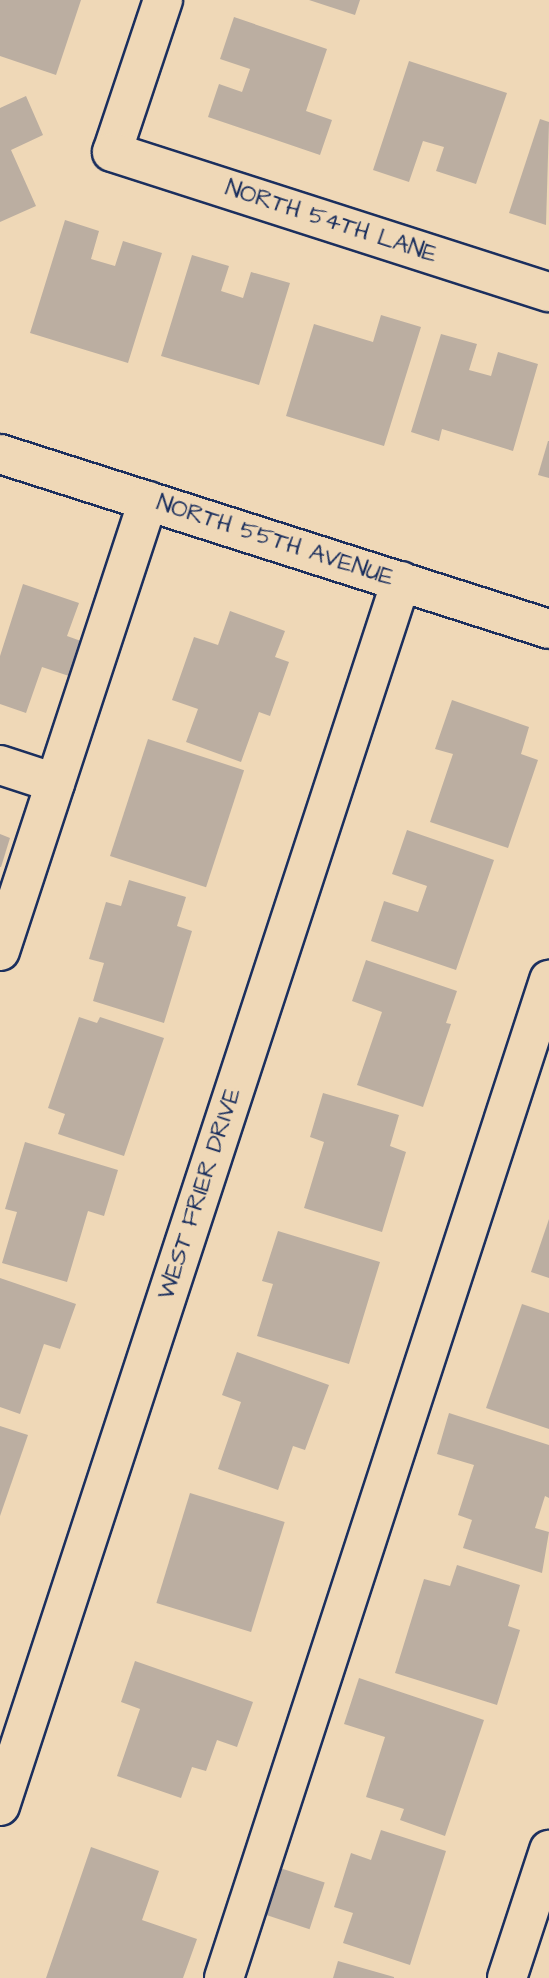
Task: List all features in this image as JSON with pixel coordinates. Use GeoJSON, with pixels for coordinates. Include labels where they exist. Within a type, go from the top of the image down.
{"type":"FeatureCollection","features":[{"type":"Feature","properties":{"kind":"street","name":"NORTH 54TH LANE"},"geometry":{"type":"LineString","coordinates":[[163,0],[112,152],[549,292]]}},
{"type":"Feature","properties":{"kind":"street","name":"NORTH 55TH AVENUE"},"geometry":{"type":"LineString","coordinates":[[0,454],[549,629]]}},
{"type":"Feature","properties":{"kind":"street"},"geometry":{"type":"LineString","coordinates":[[0,951],[148,501]]}},
{"type":"Feature","properties":{"kind":"street","name":"WEST FRIER DRIVE"},"geometry":{"type":"LineString","coordinates":[[0,1806],[401,581]]}},
{"type":"Feature","properties":{"kind":"street"},"geometry":{"type":"LineString","coordinates":[[0,765],[55,783]]}},
{"type":"Feature","properties":{"kind":"street"},"geometry":{"type":"LineString","coordinates":[[224,1978],[549,980]]}},
{"type":"Feature","properties":{"kind":"street"},"geometry":{"type":"LineString","coordinates":[[507,1978],[549,1850]]}},
{"type":"Feature","properties":{"kind":"building"},"geometry":{"type":"Polygon","coordinates":[[[0,0],[81,0],[56,75],[0,56],[0,0]]]}},
{"type":"Feature","properties":{"kind":"building"},"geometry":{"type":"Polygon","coordinates":[[[309,0],[360,0],[355,15],[309,0]]]}},
{"type":"Feature","properties":{"kind":"building"},"geometry":{"type":"Polygon","coordinates":[[[234,17],[327,49],[306,111],[332,120],[320,155],[208,117],[219,84],[242,92],[250,69],[220,59],[234,17]]]}},
{"type":"Feature","properties":{"kind":"building"},"geometry":{"type":"Polygon","coordinates":[[[409,61],[507,93],[476,184],[436,171],[444,147],[423,141],[409,182],[373,170],[409,61]]]}},
{"type":"Feature","properties":{"kind":"building"},"geometry":{"type":"Polygon","coordinates":[[[26,96],[43,135],[11,150],[36,206],[0,222],[0,108],[26,96]]]}},
{"type":"Feature","properties":{"kind":"building"},"geometry":{"type":"Polygon","coordinates":[[[540,119],[549,122],[546,225],[509,213],[540,119]]]}},
{"type":"Feature","properties":{"kind":"building"},"geometry":{"type":"Polygon","coordinates":[[[65,220],[99,231],[91,259],[115,266],[123,241],[162,253],[128,363],[30,333],[65,220]]]}},
{"type":"Feature","properties":{"kind":"building"},"geometry":{"type":"Polygon","coordinates":[[[192,255],[229,266],[221,291],[243,298],[251,272],[290,283],[259,385],[161,356],[192,255]]]}},
{"type":"Feature","properties":{"kind":"building"},"geometry":{"type":"Polygon","coordinates":[[[381,315],[421,327],[384,446],[286,416],[314,324],[373,342],[381,315]]]}},
{"type":"Feature","properties":{"kind":"building"},"geometry":{"type":"Polygon","coordinates":[[[441,334],[477,344],[469,370],[491,376],[498,352],[538,364],[513,451],[442,429],[439,441],[411,432],[441,334]]]}},
{"type":"Feature","properties":{"kind":"building"},"geometry":{"type":"Polygon","coordinates":[[[549,441],[549,478],[538,475],[549,441]]]}},
{"type":"Feature","properties":{"kind":"building"},"geometry":{"type":"Polygon","coordinates":[[[23,584],[79,603],[67,636],[81,641],[69,676],[42,667],[26,713],[0,704],[0,656],[23,584]]]}},
{"type":"Feature","properties":{"kind":"building"},"geometry":{"type":"Polygon","coordinates":[[[230,611],[285,631],[275,657],[289,662],[270,716],[259,712],[241,762],[186,742],[198,709],[172,700],[194,637],[218,645],[230,611]]]}},
{"type":"Feature","properties":{"kind":"building"},"geometry":{"type":"Polygon","coordinates":[[[452,700],[529,727],[521,754],[538,760],[508,848],[430,822],[453,754],[435,749],[452,700]]]}},
{"type":"Feature","properties":{"kind":"building"},"geometry":{"type":"Polygon","coordinates":[[[148,739],[244,770],[206,887],[110,856],[148,739]]]}},
{"type":"Feature","properties":{"kind":"building"},"geometry":{"type":"Polygon","coordinates":[[[407,830],[494,860],[456,970],[371,941],[384,901],[418,912],[427,886],[392,874],[407,830]]]}},
{"type":"Feature","properties":{"kind":"building"},"geometry":{"type":"Polygon","coordinates":[[[0,834],[10,838],[1,867],[0,867],[0,834]]]}},
{"type":"Feature","properties":{"kind":"building"},"geometry":{"type":"Polygon","coordinates":[[[129,880],[186,897],[177,926],[192,931],[164,1023],[93,1001],[104,963],[89,959],[106,902],[121,906],[129,880]]]}},
{"type":"Feature","properties":{"kind":"building"},"geometry":{"type":"Polygon","coordinates":[[[366,960],[457,991],[446,1023],[451,1024],[423,1107],[357,1085],[382,1012],[352,1001],[366,960]]]}},
{"type":"Feature","properties":{"kind":"building"},"geometry":{"type":"Polygon","coordinates":[[[79,1017],[97,1023],[100,1017],[164,1038],[124,1156],[58,1134],[65,1114],[48,1108],[79,1017]]]}},
{"type":"Feature","properties":{"kind":"building"},"geometry":{"type":"Polygon","coordinates":[[[323,1093],[399,1115],[390,1146],[406,1152],[382,1232],[304,1208],[324,1142],[310,1137],[323,1093]]]}},
{"type":"Feature","properties":{"kind":"building"},"geometry":{"type":"Polygon","coordinates":[[[25,1142],[118,1170],[104,1216],[88,1211],[67,1282],[2,1263],[17,1212],[5,1209],[25,1142]]]}},
{"type":"Feature","properties":{"kind":"building"},"geometry":{"type":"Polygon","coordinates":[[[549,1219],[549,1278],[531,1272],[549,1219]]]}},
{"type":"Feature","properties":{"kind":"building"},"geometry":{"type":"Polygon","coordinates":[[[278,1231],[380,1262],[349,1364],[257,1336],[273,1284],[262,1281],[278,1231]]]}},
{"type":"Feature","properties":{"kind":"building"},"geometry":{"type":"Polygon","coordinates":[[[0,1278],[76,1304],[60,1349],[44,1344],[20,1414],[0,1407],[0,1278]]]}},
{"type":"Feature","properties":{"kind":"building"},"geometry":{"type":"Polygon","coordinates":[[[522,1304],[549,1313],[549,1429],[486,1408],[522,1304]]]}},
{"type":"Feature","properties":{"kind":"building"},"geometry":{"type":"Polygon","coordinates":[[[237,1352],[329,1385],[305,1450],[293,1446],[278,1490],[218,1469],[241,1402],[222,1395],[237,1352]]]}},
{"type":"Feature","properties":{"kind":"building"},"geometry":{"type":"Polygon","coordinates":[[[449,1413],[549,1445],[549,1498],[545,1496],[535,1528],[549,1532],[542,1573],[463,1548],[472,1520],[458,1515],[474,1465],[437,1454],[449,1413]]]}},
{"type":"Feature","properties":{"kind":"building"},"geometry":{"type":"Polygon","coordinates":[[[0,1426],[28,1435],[0,1516],[0,1426]]]}},
{"type":"Feature","properties":{"kind":"building"},"geometry":{"type":"Polygon","coordinates":[[[190,1493],[285,1522],[251,1632],[156,1603],[190,1493]]]}},
{"type":"Feature","properties":{"kind":"building"},"geometry":{"type":"Polygon","coordinates":[[[457,1565],[520,1585],[508,1626],[520,1630],[497,1705],[395,1673],[424,1579],[450,1586],[457,1565]]]}},
{"type":"Feature","properties":{"kind":"building"},"geometry":{"type":"Polygon","coordinates":[[[135,1661],[253,1702],[237,1747],[217,1740],[206,1771],[192,1767],[181,1798],[117,1776],[140,1709],[121,1702],[135,1661]]]}},
{"type":"Feature","properties":{"kind":"building"},"geometry":{"type":"Polygon","coordinates":[[[359,1678],[484,1720],[445,1836],[400,1820],[404,1809],[366,1797],[385,1737],[344,1724],[359,1678]]]}},
{"type":"Feature","properties":{"kind":"building"},"geometry":{"type":"Polygon","coordinates":[[[381,1830],[446,1851],[410,1965],[343,1943],[353,1913],[334,1907],[351,1853],[371,1860],[381,1830]]]}},
{"type":"Feature","properties":{"kind":"building"},"geometry":{"type":"Polygon","coordinates":[[[91,1847],[159,1871],[142,1920],[197,1939],[183,1978],[46,1978],[91,1847]]]}},
{"type":"Feature","properties":{"kind":"building"},"geometry":{"type":"Polygon","coordinates":[[[280,1868],[325,1883],[310,1929],[265,1915],[280,1868]]]}},
{"type":"Feature","properties":{"kind":"building"},"geometry":{"type":"Polygon","coordinates":[[[338,1961],[394,1977],[394,1978],[333,1978],[338,1961]]]}}]}
